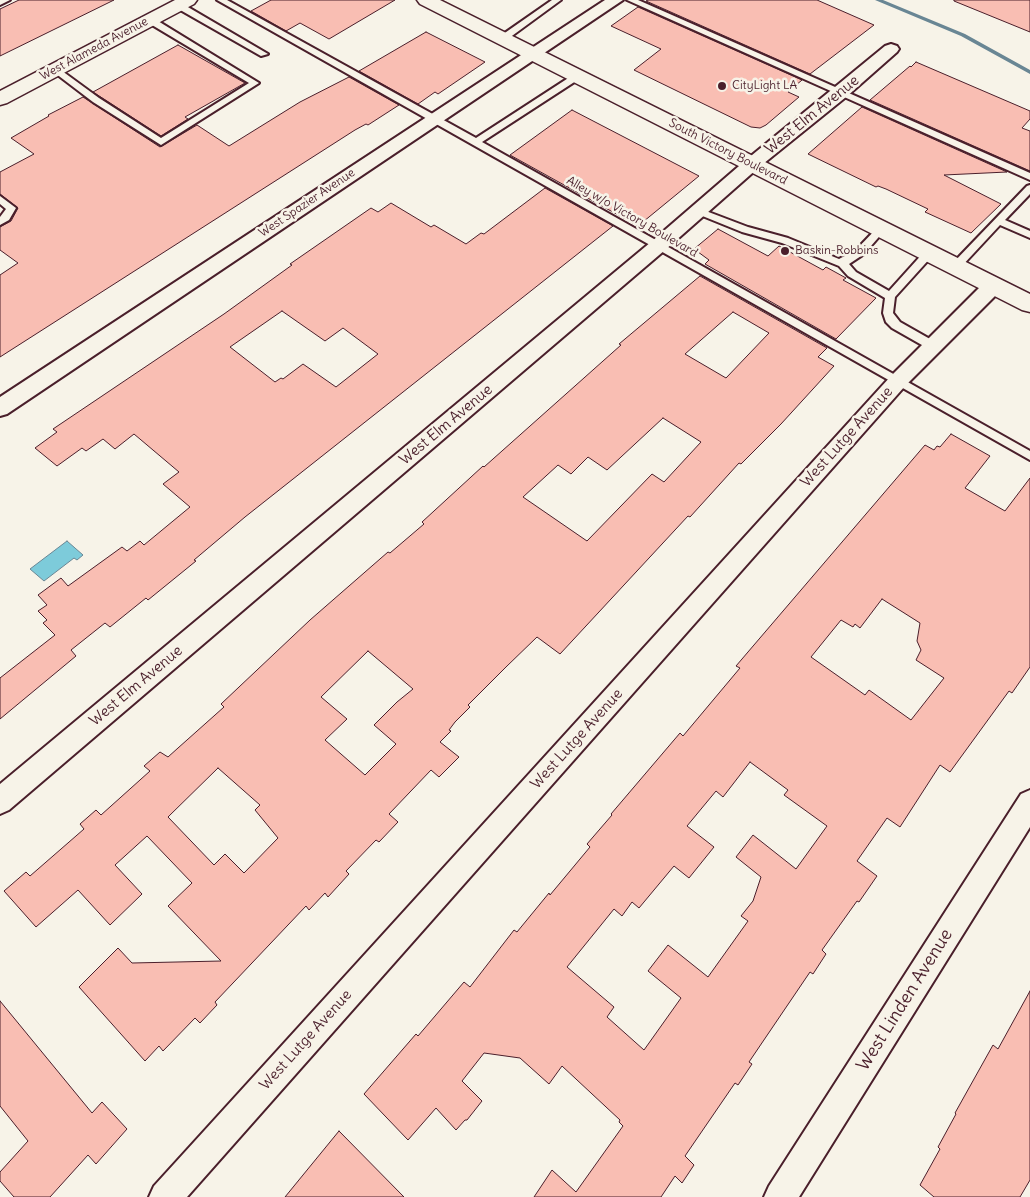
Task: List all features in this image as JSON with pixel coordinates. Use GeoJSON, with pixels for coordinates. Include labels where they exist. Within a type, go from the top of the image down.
{"type":"FeatureCollection","features":[{"type":"Feature","properties":{"kind":"main road","name":"South Victory Boulevard"},"geometry":{"type":"LineString","coordinates":[[426,0],[1030,304]]}},
{"type":"Feature","properties":{"kind":"main road","name":"West Alameda Avenue"},"geometry":{"type":"LineString","coordinates":[[0,99],[183,2]]}},
{"type":"Feature","properties":{"kind":"street","name":"West Spazier Avenue"},"geometry":{"type":"LineString","coordinates":[[0,408],[615,0]]}},
{"type":"Feature","properties":{"kind":"street","name":"West Elm Avenue"},"geometry":{"type":"LineString","coordinates":[[0,801],[658,246],[752,164],[891,49]]}},
{"type":"Feature","properties":{"kind":"street","name":"West Lutge Avenue"},"geometry":{"type":"LineString","coordinates":[[165,1197],[898,381],[994,286]]}},
{"type":"Feature","properties":{"kind":"street","name":"West Linden Avenue"},"geometry":{"type":"LineString","coordinates":[[780,1197],[1030,803]]}},
{"type":"Feature","properties":{"kind":"lane"},"geometry":{"type":"LineString","coordinates":[[0,3],[6,0]]}},
{"type":"Feature","properties":{"kind":"lane","name":"Alley w/o Victory Boulevard"},"geometry":{"type":"LineString","coordinates":[[222,0],[435,118],[1030,456]]}},
{"type":"Feature","properties":{"kind":"lane"},"geometry":{"type":"LineString","coordinates":[[502,39],[557,0]]}},
{"type":"Feature","properties":{"kind":"lane"},"geometry":{"type":"LineString","coordinates":[[631,0],[1030,177]]}},
{"type":"Feature","properties":{"kind":"lane"},"geometry":{"type":"LineString","coordinates":[[183,2],[264,54]]}},
{"type":"Feature","properties":{"kind":"lane"},"geometry":{"type":"LineString","coordinates":[[55,70],[96,100],[160,142],[255,83],[150,20]]}},
{"type":"Feature","properties":{"kind":"lane"},"geometry":{"type":"LineString","coordinates":[[476,142],[576,77]]}},
{"type":"Feature","properties":{"kind":"lane"},"geometry":{"type":"LineString","coordinates":[[956,266],[1030,188]]}},
{"type":"Feature","properties":{"kind":"lane"},"geometry":{"type":"LineString","coordinates":[[0,199],[11,208],[10,213],[0,222]]}},
{"type":"Feature","properties":{"kind":"lane"},"geometry":{"type":"LineString","coordinates":[[698,211],[746,230],[785,240],[830,261],[842,263],[852,274],[890,296]]}},
{"type":"Feature","properties":{"kind":"lane"},"geometry":{"type":"LineString","coordinates":[[1000,221],[1030,235]]}},
{"type":"Feature","properties":{"kind":"lane"},"geometry":{"type":"LineString","coordinates":[[842,263],[860,252],[881,229]]}},
{"type":"Feature","properties":{"kind":"lane"},"geometry":{"type":"LineString","coordinates":[[929,253],[890,296],[888,305],[890,319],[896,325],[933,346]]}},
{"type":"Feature","properties":{"kind":"water"},"geometry":{"type":"Polygon","coordinates":[[[67,541],[83,555],[77,560],[74,558],[44,581],[30,569],[67,541]]]}},
{"type":"Feature","properties":{"kind":"building"},"geometry":{"type":"Polygon","coordinates":[[[19,0],[114,0],[0,56],[0,9],[19,0]]]}},
{"type":"Feature","properties":{"kind":"building"},"geometry":{"type":"Polygon","coordinates":[[[271,0],[395,0],[329,39],[300,23],[286,31],[251,11],[271,0]]]}},
{"type":"Feature","properties":{"kind":"building"},"geometry":{"type":"Polygon","coordinates":[[[817,0],[874,25],[810,74],[646,1],[817,0]]]}},
{"type":"Feature","properties":{"kind":"building"},"geometry":{"type":"Polygon","coordinates":[[[1030,0],[1030,32],[954,1],[1030,0]]]}},
{"type":"Feature","properties":{"kind":"building"},"geometry":{"type":"Polygon","coordinates":[[[638,7],[802,80],[788,92],[799,97],[766,125],[760,128],[751,127],[634,70],[661,49],[611,26],[638,7]]]}},
{"type":"Feature","properties":{"kind":"building"},"geometry":{"type":"Polygon","coordinates":[[[426,32],[485,62],[438,94],[435,92],[418,104],[359,71],[426,32]]]}},
{"type":"Feature","properties":{"kind":"building"},"geometry":{"type":"Polygon","coordinates":[[[178,45],[245,83],[185,117],[188,119],[161,136],[93,92],[178,45]]]}},
{"type":"Feature","properties":{"kind":"building"},"geometry":{"type":"Polygon","coordinates":[[[916,62],[1030,111],[1030,119],[1022,128],[1030,131],[1030,171],[870,100],[916,62]]]}},
{"type":"Feature","properties":{"kind":"building"},"geometry":{"type":"Polygon","coordinates":[[[349,77],[399,105],[368,125],[366,124],[355,130],[0,357],[0,275],[18,263],[0,250],[0,227],[11,221],[18,208],[0,194],[0,172],[34,154],[11,138],[48,115],[83,97],[160,147],[197,125],[229,146],[300,102],[349,77]]]}},
{"type":"Feature","properties":{"kind":"building"},"geometry":{"type":"Polygon","coordinates":[[[862,107],[1007,172],[944,175],[1001,204],[971,233],[925,212],[928,209],[886,189],[876,187],[808,154],[862,107]]]}},
{"type":"Feature","properties":{"kind":"building"},"geometry":{"type":"Polygon","coordinates":[[[572,110],[699,176],[638,226],[510,155],[572,110]]]}},
{"type":"Feature","properties":{"kind":"building"},"geometry":{"type":"Polygon","coordinates":[[[545,188],[613,226],[245,517],[194,560],[196,561],[148,600],[146,598],[110,627],[105,623],[71,650],[76,656],[0,719],[0,678],[55,635],[43,623],[47,620],[38,611],[47,605],[38,595],[61,578],[68,586],[122,547],[127,551],[140,541],[144,545],[190,507],[163,484],[179,472],[134,434],[115,449],[103,439],[86,451],[82,448],[57,466],[35,448],[57,432],[53,429],[224,314],[292,265],[290,264],[371,208],[378,212],[391,203],[431,227],[434,225],[466,244],[481,233],[484,234],[545,188]],[[282,311],[230,347],[275,382],[281,378],[283,379],[303,364],[336,387],[378,354],[343,328],[325,341],[282,311]]]}},
{"type":"Feature","properties":{"kind":"building"},"geometry":{"type":"Polygon","coordinates":[[[718,229],[768,256],[779,246],[823,270],[826,267],[846,278],[843,280],[876,298],[836,339],[705,264],[709,260],[694,249],[718,229]]]}},
{"type":"Feature","properties":{"kind":"building"},"geometry":{"type":"Polygon","coordinates":[[[700,276],[827,348],[818,357],[834,366],[781,424],[741,464],[739,463],[690,517],[688,516],[560,654],[537,637],[468,705],[470,707],[455,722],[449,730],[451,731],[440,742],[459,757],[439,777],[431,770],[389,814],[398,822],[379,842],[376,840],[346,871],[349,874],[328,897],[325,893],[309,910],[306,906],[215,1002],[217,1005],[200,1023],[195,1018],[163,1051],[159,1046],[145,1061],[79,987],[118,948],[132,963],[221,961],[168,906],[192,883],[147,836],[115,865],[142,894],[110,925],[78,890],[36,927],[4,891],[26,872],[30,876],[84,829],[80,824],[96,810],[101,815],[150,771],[144,766],[160,752],[168,757],[224,707],[221,704],[310,620],[388,552],[390,553],[424,524],[422,522],[621,345],[619,344],[700,276]],[[733,312],[685,354],[726,378],[769,333],[733,312]],[[663,418],[607,470],[588,457],[571,474],[558,465],[523,497],[587,541],[652,474],[664,482],[701,442],[663,418]],[[368,651],[321,697],[347,719],[325,740],[365,775],[396,744],[374,725],[413,689],[368,651]],[[218,768],[168,817],[214,865],[225,854],[244,873],[278,838],[255,810],[260,805],[218,768]]]}},
{"type":"Feature","properties":{"kind":"building"},"geometry":{"type":"Polygon","coordinates":[[[951,434],[990,456],[965,488],[1005,511],[1030,478],[1030,667],[1012,693],[1009,691],[950,772],[940,765],[900,827],[887,818],[857,861],[877,876],[822,950],[826,954],[813,974],[810,972],[749,1062],[752,1064],[738,1085],[735,1083],[685,1156],[694,1165],[682,1183],[675,1176],[661,1197],[534,1197],[552,1170],[576,1192],[623,1126],[619,1122],[620,1120],[562,1066],[549,1084],[520,1058],[484,1053],[462,1081],[482,1101],[467,1120],[456,1130],[436,1108],[408,1140],[364,1094],[416,1034],[418,1036],[464,982],[470,987],[514,930],[517,932],[549,893],[550,895],[590,847],[587,844],[611,814],[680,733],[683,736],[740,668],[736,666],[925,445],[934,450],[937,446],[940,447],[951,434]],[[882,599],[860,628],[855,624],[853,627],[841,620],[811,657],[865,695],[869,690],[911,720],[944,678],[916,660],[921,650],[917,641],[920,623],[882,599]],[[750,762],[723,797],[716,791],[687,826],[714,847],[689,878],[674,866],[639,908],[632,902],[622,916],[614,909],[567,967],[614,1007],[607,1017],[644,1050],[681,998],[648,971],[668,945],[708,977],[748,921],[741,916],[753,901],[761,877],[736,857],[753,835],[796,869],[827,826],[784,795],[788,790],[750,762]]]}},
{"type":"Feature","properties":{"kind":"building"},"geometry":{"type":"Polygon","coordinates":[[[1030,991],[1030,1180],[1020,1197],[934,1197],[920,1185],[940,1149],[938,1147],[955,1113],[993,1045],[998,1049],[1030,991]]]}},
{"type":"Feature","properties":{"kind":"building"},"geometry":{"type":"Polygon","coordinates":[[[0,1001],[92,1113],[102,1102],[127,1129],[96,1164],[88,1155],[50,1197],[14,1197],[0,1181],[0,1172],[28,1141],[0,1106],[0,1001]]]}},
{"type":"Feature","properties":{"kind":"building"},"geometry":{"type":"Polygon","coordinates":[[[339,1131],[404,1197],[285,1197],[339,1131]]]}},
{"type":"Feature","properties":{"kind":"waterway"},"geometry":{"type":"LineString","coordinates":[[878,0],[963,35],[1030,72]]}},
{"type":"Feature","properties":{"kind":"place","name":"CityLight LA"},"geometry":{"type":"Point","coordinates":[722,86]}},
{"type":"Feature","properties":{"kind":"place","name":"Baskin-Robbins"},"geometry":{"type":"Point","coordinates":[785,251]}}]}
